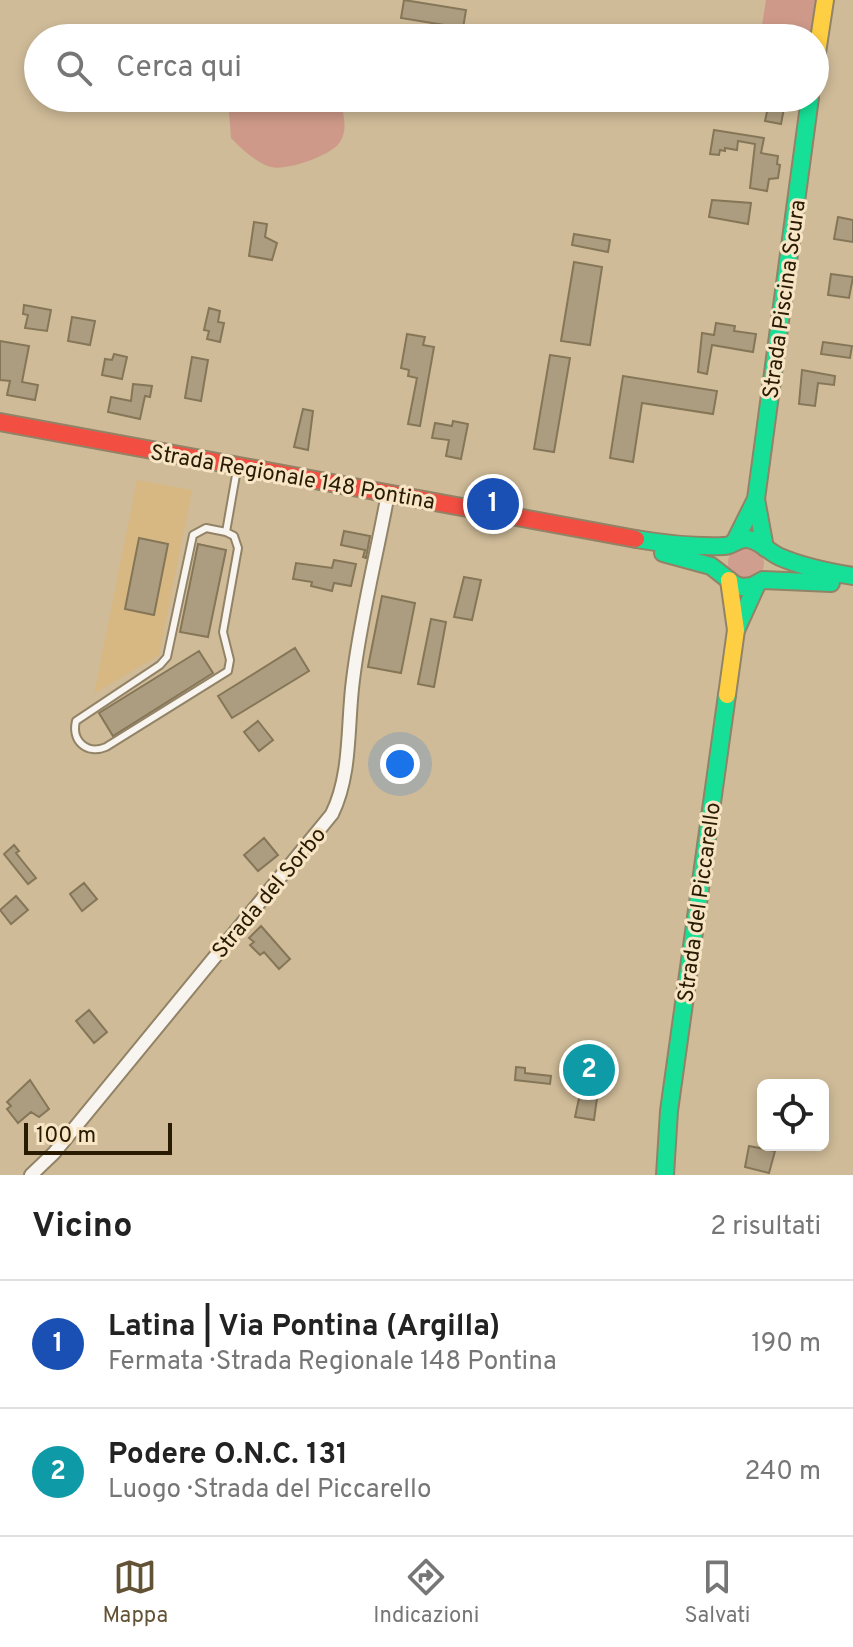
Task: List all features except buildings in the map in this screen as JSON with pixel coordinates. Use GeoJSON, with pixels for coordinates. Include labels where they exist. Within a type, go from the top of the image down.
{"type":"FeatureCollection","features":[{"type":"Feature","properties":{"kind":"main road"},"geometry":{"type":"LineString","coordinates":[[821,24],[825,0]]}},
{"type":"Feature","properties":{"kind":"main road","name":"Strada Piscina Scura"},"geometry":{"type":"LineString","coordinates":[[767,550],[756,499],[808,112]]}},
{"type":"Feature","properties":{"kind":"main road","name":"Strada Regionale 148 Pontina"},"geometry":{"type":"LineString","coordinates":[[0,422],[666,544],[732,544],[750,539],[802,566],[853,576]]}},
{"type":"Feature","properties":{"kind":"main road","name":"Strada Regionale 148 Pontina"},"geometry":{"type":"LineString","coordinates":[[0,432],[669,555],[698,562],[742,587],[760,582],[810,581],[853,587]]}},
{"type":"Feature","properties":{"kind":"main road","name":"Strada Piscina Scura"},"geometry":{"type":"LineString","coordinates":[[732,544],[756,499]]}},
{"type":"Feature","properties":{"kind":"main road"},"geometry":{"type":"LineString","coordinates":[[727,577],[722,559],[732,544]]}},
{"type":"Feature","properties":{"kind":"main road"},"geometry":{"type":"LineString","coordinates":[[760,582],[770,567],[767,550]]}},
{"type":"Feature","properties":{"kind":"main road","name":"Strada del Piccarello"},"geometry":{"type":"LineString","coordinates":[[665,1175],[669,1111],[736,630],[727,577]]}},
{"type":"Feature","properties":{"kind":"main road","name":"Strada del Piccarello"},"geometry":{"type":"LineString","coordinates":[[736,630],[760,582]]}},
{"type":"Feature","properties":{"kind":"street","name":"Strada del Sorbo"},"geometry":{"type":"LineString","coordinates":[[31,1175],[54,1153],[332,814],[343,773],[354,671],[386,504]]}},
{"type":"Feature","properties":{"kind":"lane"},"geometry":{"type":"LineString","coordinates":[[226,532],[236,475]]}},
{"type":"Feature","properties":{"kind":"lane"},"geometry":{"type":"LineString","coordinates":[[206,528],[226,532],[234,536],[238,548],[223,632],[230,660],[228,671],[106,747],[93,751],[85,748],[76,736],[76,721],[160,665],[167,657],[193,535],[206,528]]}},
{"type":"Feature","properties":{"kind":"shaded area"},"geometry":{"type":"Polygon","coordinates":[[[766,0],[822,0],[818,24],[762,24],[766,0]]]}},
{"type":"Feature","properties":{"kind":"shaded area"},"geometry":{"type":"Polygon","coordinates":[[[229,112],[343,112],[343,135],[335,147],[318,157],[287,167],[265,165],[231,138],[229,112]]]}},
{"type":"Feature","properties":{"kind":"shaded area"},"geometry":{"type":"Polygon","coordinates":[[[137,480],[192,490],[159,655],[94,694],[137,480]]]}},
{"type":"Feature","properties":{"kind":"shaded area"},"geometry":{"type":"Polygon","coordinates":[[[746,545],[759,550],[764,563],[759,576],[746,581],[733,576],[728,563],[733,550],[746,545]]]}},
{"type":"Feature","properties":{"kind":"traffic: fast"},"geometry":{"type":"LineString","coordinates":[[765,548],[756,499],[808,112]]}},
{"type":"Feature","properties":{"kind":"traffic: fast"},"geometry":{"type":"LineString","coordinates":[[735,541],[755,501]]}},
{"type":"Feature","properties":{"kind":"traffic: fast"},"geometry":{"type":"LineString","coordinates":[[636,539],[713,546],[727,546],[747,539],[798,564],[853,576]]}},
{"type":"Feature","properties":{"kind":"traffic: fast"},"geometry":{"type":"LineString","coordinates":[[663,553],[711,566],[742,587],[763,580],[831,583]]}},
{"type":"Feature","properties":{"kind":"traffic: fast"},"geometry":{"type":"LineString","coordinates":[[737,628],[757,584]]}},
{"type":"Feature","properties":{"kind":"traffic: fast"},"geometry":{"type":"LineString","coordinates":[[665,1175],[669,1111],[727,695]]}},
{"type":"Feature","properties":{"kind":"traffic: slow"},"geometry":{"type":"LineString","coordinates":[[821,24],[825,0]]}},
{"type":"Feature","properties":{"kind":"traffic: slow"},"geometry":{"type":"LineString","coordinates":[[727,695],[736,630],[729,580]]}},
{"type":"Feature","properties":{"kind":"traffic: jam"},"geometry":{"type":"LineString","coordinates":[[0,422],[636,539]]}},
{"type":"Feature","properties":{"kind":"place","name":"Latina | Via Pontina (Argilla)"},"geometry":{"type":"Point","coordinates":[493,504]}},
{"type":"Feature","properties":{"kind":"place","name":"Podere O.N.C. 131"},"geometry":{"type":"Point","coordinates":[589,1070]}}]}
